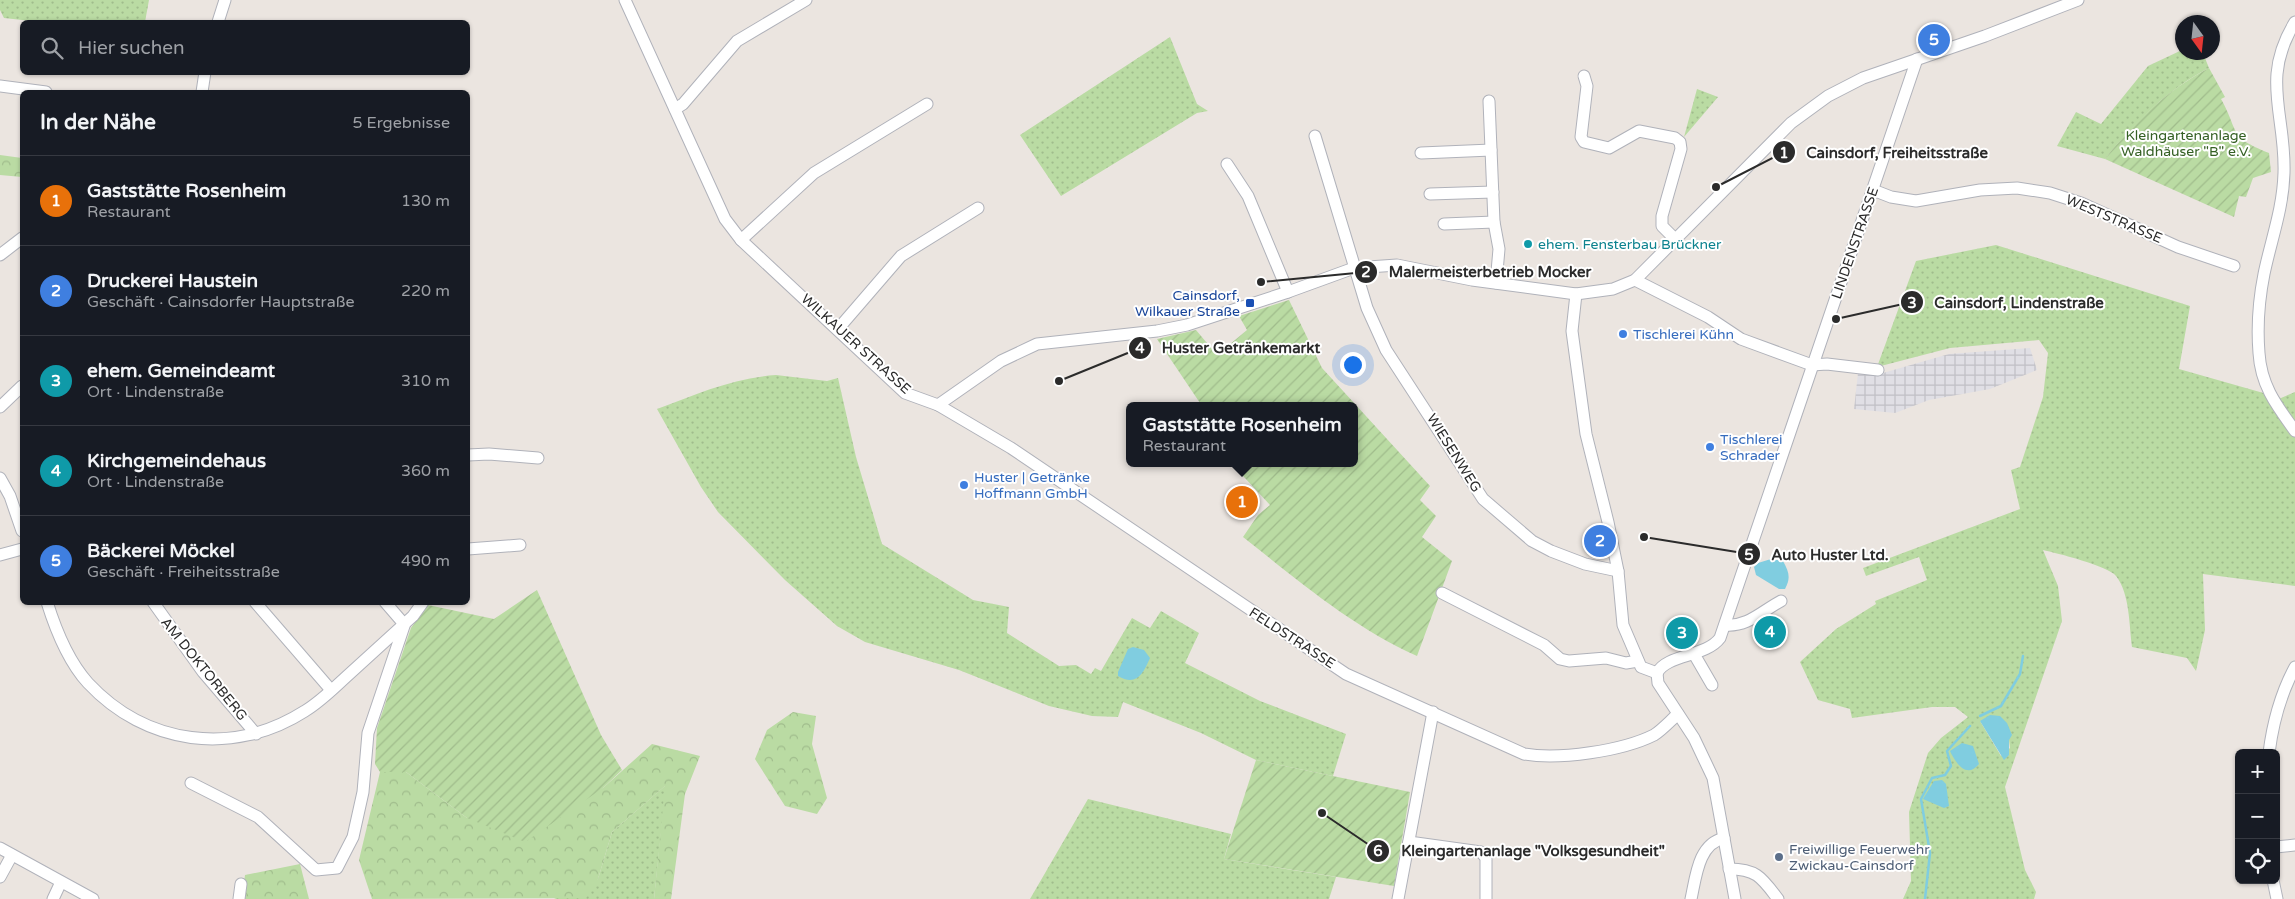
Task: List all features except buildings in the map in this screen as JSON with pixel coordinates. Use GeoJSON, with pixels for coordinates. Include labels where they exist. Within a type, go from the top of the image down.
{"type":"FeatureCollection","features":[{"type":"Feature","properties":{"kind":"street"},"geometry":{"type":"LineString","coordinates":[[219,20],[225,0]]}},
{"type":"Feature","properties":{"kind":"street","name":"WILKAUER STRASSE"},"geometry":{"type":"LineString","coordinates":[[625,0],[725,218],[741,240],[905,393],[938,405]]}},
{"type":"Feature","properties":{"kind":"street"},"geometry":{"type":"LineString","coordinates":[[674,110],[683,104],[737,41],[806,0]]}},
{"type":"Feature","properties":{"kind":"street"},"geometry":{"type":"LineString","coordinates":[[938,405],[1001,361],[1037,344],[1157,331],[1187,325],[1354,268],[1397,265],[1472,280],[1576,294],[1613,289],[1635,280],[1791,124],[1820,101],[1863,78],[1999,31],[2078,0]]}},
{"type":"Feature","properties":{"kind":"street"},"geometry":{"type":"LineString","coordinates":[[2295,22],[2285,38],[2276,70],[2284,172],[2281,208],[2262,282],[2259,354],[2267,392],[2295,431]]}},
{"type":"Feature","properties":{"kind":"street","name":"LINDENSTRASSE"},"geometry":{"type":"LineString","coordinates":[[1657,673],[1663,665],[1694,654],[1716,643],[1725,625],[1916,59]]}},
{"type":"Feature","properties":{"kind":"street"},"geometry":{"type":"LineString","coordinates":[[202,90],[205,75]]}},
{"type":"Feature","properties":{"kind":"street"},"geometry":{"type":"LineString","coordinates":[[1584,76],[1587,86],[1581,137],[1584,142],[1609,148],[1639,130],[1676,138],[1680,142],[1681,149],[1662,216],[1662,226],[1676,240]]}},
{"type":"Feature","properties":{"kind":"street"},"geometry":{"type":"LineString","coordinates":[[0,86],[31,90]]}},
{"type":"Feature","properties":{"kind":"street"},"geometry":{"type":"LineString","coordinates":[[1489,101],[1494,222],[1499,249],[1496,283]]}},
{"type":"Feature","properties":{"kind":"street"},"geometry":{"type":"LineString","coordinates":[[741,240],[814,173],[927,104]]}},
{"type":"Feature","properties":{"kind":"street","name":"WIESENWEG"},"geometry":{"type":"LineString","coordinates":[[1315,136],[1367,308],[1386,350],[1483,499],[1532,541],[1551,551],[1585,564],[1618,572]]}},
{"type":"Feature","properties":{"kind":"street"},"geometry":{"type":"LineString","coordinates":[[1421,153],[1491,150]]}},
{"type":"Feature","properties":{"kind":"street"},"geometry":{"type":"LineString","coordinates":[[1227,164],[1248,196],[1288,292]]}},
{"type":"Feature","properties":{"kind":"street","name":"WESTSTRASSE"},"geometry":{"type":"LineString","coordinates":[[1873,190],[1892,197],[1916,201],[1980,190],[2017,188],[2050,193],[2081,203],[2178,247],[2234,266]]}},
{"type":"Feature","properties":{"kind":"street"},"geometry":{"type":"LineString","coordinates":[[1430,194],[1493,192]]}},
{"type":"Feature","properties":{"kind":"street"},"geometry":{"type":"LineString","coordinates":[[838,329],[901,256],[978,208]]}},
{"type":"Feature","properties":{"kind":"street"},"geometry":{"type":"LineString","coordinates":[[1444,224],[1494,222]]}},
{"type":"Feature","properties":{"kind":"street"},"geometry":{"type":"LineString","coordinates":[[0,255],[20,240]]}},
{"type":"Feature","properties":{"kind":"street"},"geometry":{"type":"LineString","coordinates":[[1635,280],[1708,317],[1742,339],[1812,364],[1878,370]]}},
{"type":"Feature","properties":{"kind":"street"},"geometry":{"type":"LineString","coordinates":[[1576,294],[1572,332],[1576,370],[1586,434],[1608,522],[1618,572],[1623,625],[1641,668],[1657,673],[1658,683],[1705,758],[1712,778],[1735,899]]}},
{"type":"Feature","properties":{"kind":"street"},"geometry":{"type":"LineString","coordinates":[[0,407],[20,388]]}},
{"type":"Feature","properties":{"kind":"street","name":"FELDSTRASSE"},"geometry":{"type":"LineString","coordinates":[[938,405],[1067,484],[1230,597],[1346,674],[1524,754],[1542,757],[1590,752],[1623,745],[1655,734],[1678,714]]}},
{"type":"Feature","properties":{"kind":"street"},"geometry":{"type":"LineString","coordinates":[[470,455],[489,454],[538,458]]}},
{"type":"Feature","properties":{"kind":"street"},"geometry":{"type":"LineString","coordinates":[[0,478],[10,496],[20,525]]}},
{"type":"Feature","properties":{"kind":"street"},"geometry":{"type":"LineString","coordinates":[[470,549],[520,545]]}},
{"type":"Feature","properties":{"kind":"street"},"geometry":{"type":"LineString","coordinates":[[0,555],[20,550]]}},
{"type":"Feature","properties":{"kind":"street"},"geometry":{"type":"LineString","coordinates":[[1442,593],[1544,645],[1560,659],[1569,661],[1606,658],[1626,663],[1638,661]]}},
{"type":"Feature","properties":{"kind":"street"},"geometry":{"type":"LineString","coordinates":[[1725,625],[1733,626],[1748,622],[1781,601]]}},
{"type":"Feature","properties":{"kind":"street"},"geometry":{"type":"LineString","coordinates":[[48,605],[70,658],[88,682],[116,709],[143,725],[197,739],[217,740],[256,734],[284,723],[306,711],[404,624],[420,605]]}},
{"type":"Feature","properties":{"kind":"street","name":"AM DOKTORBERG"},"geometry":{"type":"LineString","coordinates":[[155,605],[203,672],[256,734]]}},
{"type":"Feature","properties":{"kind":"street"},"geometry":{"type":"LineString","coordinates":[[258,605],[331,690]]}},
{"type":"Feature","properties":{"kind":"street"},"geometry":{"type":"LineString","coordinates":[[388,605],[404,624]]}},
{"type":"Feature","properties":{"kind":"street"},"geometry":{"type":"LineString","coordinates":[[191,783],[258,817],[316,870],[338,868],[353,837],[361,801],[368,733],[404,624]]}},
{"type":"Feature","properties":{"kind":"street"},"geometry":{"type":"LineString","coordinates":[[1694,654],[1712,685]]}},
{"type":"Feature","properties":{"kind":"street"},"geometry":{"type":"LineString","coordinates":[[2270,749],[2276,711],[2282,691],[2295,667]]}},
{"type":"Feature","properties":{"kind":"street"},"geometry":{"type":"LineString","coordinates":[[1398,899],[1433,712]]}},
{"type":"Feature","properties":{"kind":"street"},"geometry":{"type":"LineString","coordinates":[[1691,899],[1697,869],[1703,854],[1714,840],[1724,838]]}},
{"type":"Feature","properties":{"kind":"street"},"geometry":{"type":"LineString","coordinates":[[1409,842],[1481,852],[1486,858],[1486,899]]}},
{"type":"Feature","properties":{"kind":"street"},"geometry":{"type":"LineString","coordinates":[[2280,847],[2295,845]]}},
{"type":"Feature","properties":{"kind":"street"},"geometry":{"type":"LineString","coordinates":[[0,848],[93,899]]}},
{"type":"Feature","properties":{"kind":"street"},"geometry":{"type":"LineString","coordinates":[[0,877],[12,856]]}},
{"type":"Feature","properties":{"kind":"street"},"geometry":{"type":"LineString","coordinates":[[1729,869],[1744,869],[1759,875],[1778,899]]}},
{"type":"Feature","properties":{"kind":"street"},"geometry":{"type":"LineString","coordinates":[[54,899],[61,882]]}},
{"type":"Feature","properties":{"kind":"street"},"geometry":{"type":"LineString","coordinates":[[238,899],[241,884]]}},
{"type":"Feature","properties":{"kind":"street"},"geometry":{"type":"LineString","coordinates":[[2273,884],[2277,899]]}},
{"type":"Feature","properties":{"kind":"shaded area"},"geometry":{"type":"Polygon","coordinates":[[[2030,348],[2037,370],[1990,389],[1929,400],[1895,413],[1854,409],[1858,373],[1876,375],[1949,354],[2030,348]]]}},
{"type":"Feature","properties":{"kind":"green space"},"geometry":{"type":"Polygon","coordinates":[[[0,0],[149,0],[145,20],[22,20],[4,18],[0,10],[0,0]]]}},
{"type":"Feature","properties":{"kind":"green space"},"geometry":{"type":"Polygon","coordinates":[[[1170,37],[1197,104],[1208,111],[1197,113],[1061,196],[1020,135],[1170,37]]]}},
{"type":"Feature","properties":{"kind":"green space"},"geometry":{"type":"Polygon","coordinates":[[[2175,53],[2175,60],[2206,60],[2209,68],[2194,76],[2152,108],[2105,159],[2057,146],[2076,112],[2101,124],[2148,66],[2175,53]]]}},
{"type":"Feature","properties":{"kind":"green space","name":"Kleingartenanlage Waldhäuser \"B\" e.V."},"geometry":{"type":"Polygon","coordinates":[[[2209,68],[2225,97],[2221,99],[2236,132],[2246,142],[2269,153],[2271,172],[2253,178],[2246,197],[2239,196],[2234,217],[2105,159],[2152,108],[2179,86],[2209,68]]]}},
{"type":"Feature","properties":{"kind":"green space"},"geometry":{"type":"Polygon","coordinates":[[[1697,89],[1718,97],[1684,137],[1697,89]]]}},
{"type":"Feature","properties":{"kind":"green space"},"geometry":{"type":"Polygon","coordinates":[[[0,155],[20,158],[20,177],[0,175],[0,155]]]}},
{"type":"Feature","properties":{"kind":"green space"},"geometry":{"type":"Polygon","coordinates":[[[1996,245],[2190,306],[2179,369],[2281,398],[2295,392],[2295,586],[2203,574],[2205,630],[2196,671],[2187,658],[2132,647],[2124,592],[2121,583],[2111,572],[2082,560],[2043,550],[2058,586],[2062,621],[2005,787],[2025,870],[2036,892],[2034,899],[1903,899],[1911,881],[1909,812],[1928,753],[1941,738],[1968,717],[1955,707],[1932,707],[1852,718],[1850,709],[1818,700],[1800,662],[1836,629],[1876,604],[1875,601],[1927,580],[1919,557],[1866,576],[1863,568],[2020,509],[2011,470],[2020,467],[2043,397],[2048,353],[2039,340],[1950,348],[1877,367],[1916,261],[1996,245]],[[1980,721],[2001,756],[2010,748],[2009,740],[1980,721]]]}},
{"type":"Feature","properties":{"kind":"green space"},"geometry":{"type":"Polygon","coordinates":[[[1289,300],[1322,368],[1353,402],[1199,402],[1157,339],[1196,330],[1217,355],[1247,330],[1239,316],[1289,300]]]}},
{"type":"Feature","properties":{"kind":"green space"},"geometry":{"type":"Polygon","coordinates":[[[776,375],[827,381],[838,378],[856,457],[882,544],[973,600],[1009,607],[1007,633],[1059,666],[1076,665],[1091,674],[1095,668],[1101,671],[1132,618],[1150,628],[1161,611],[1199,633],[1185,663],[1260,701],[1346,734],[1333,776],[1256,760],[1201,733],[1123,702],[1118,717],[1092,716],[1049,706],[959,670],[865,642],[837,626],[785,580],[718,512],[701,487],[657,409],[730,383],[776,375]]]}},
{"type":"Feature","properties":{"kind":"green space"},"geometry":{"type":"Polygon","coordinates":[[[1358,407],[1430,486],[1420,500],[1436,516],[1422,537],[1452,561],[1417,656],[1370,631],[1326,602],[1243,537],[1258,515],[1270,505],[1235,467],[1358,467],[1358,407]]]}},
{"type":"Feature","properties":{"kind":"green space"},"geometry":{"type":"Polygon","coordinates":[[[537,590],[601,735],[622,770],[603,788],[525,842],[467,818],[406,772],[380,772],[375,764],[377,728],[411,628],[428,605],[494,619],[537,590]]]}},
{"type":"Feature","properties":{"kind":"green space"},"geometry":{"type":"Polygon","coordinates":[[[793,712],[816,716],[812,744],[827,798],[817,814],[785,806],[755,759],[767,730],[793,712]]]}},
{"type":"Feature","properties":{"kind":"green space"},"geometry":{"type":"Polygon","coordinates":[[[652,744],[700,756],[685,794],[671,899],[654,899],[665,786],[612,832],[598,879],[586,898],[372,899],[359,860],[380,772],[406,772],[467,818],[603,788],[652,744]]]}},
{"type":"Feature","properties":{"kind":"green space"},"geometry":{"type":"Polygon","coordinates":[[[1256,760],[1410,792],[1394,886],[1224,859],[1256,760]]]}},
{"type":"Feature","properties":{"kind":"green space"},"geometry":{"type":"Polygon","coordinates":[[[666,785],[654,899],[554,899],[598,879],[612,832],[666,785]]]}},
{"type":"Feature","properties":{"kind":"green space"},"geometry":{"type":"Polygon","coordinates":[[[1088,799],[1231,834],[1224,859],[1336,877],[1329,899],[1030,899],[1088,799]]]}},
{"type":"Feature","properties":{"kind":"green space"},"geometry":{"type":"Polygon","coordinates":[[[300,864],[309,899],[242,899],[245,875],[300,864]]]}},
{"type":"Feature","properties":{"kind":"water"},"geometry":{"type":"Polygon","coordinates":[[[1771,559],[1783,561],[1785,565],[1789,578],[1785,589],[1779,589],[1756,575],[1754,567],[1758,563],[1771,559]]]}},
{"type":"Feature","properties":{"kind":"water"},"geometry":{"type":"Polygon","coordinates":[[[1133,647],[1144,650],[1150,658],[1142,674],[1134,679],[1124,679],[1118,676],[1118,672],[1128,649],[1133,647]]]}},
{"type":"Feature","properties":{"kind":"water"},"geometry":{"type":"Polygon","coordinates":[[[1990,715],[2000,716],[2007,723],[2012,735],[2009,740],[2009,755],[2004,760],[1980,721],[1990,715]]]}},
{"type":"Feature","properties":{"kind":"water"},"geometry":{"type":"Polygon","coordinates":[[[1962,743],[1973,746],[1979,764],[1975,768],[1966,770],[1955,761],[1950,751],[1962,743]]]}},
{"type":"Feature","properties":{"kind":"water"},"geometry":{"type":"Polygon","coordinates":[[[1942,780],[1946,784],[1949,806],[1944,808],[1923,799],[1934,781],[1942,780]]]}},
{"type":"Feature","properties":{"kind":"waterway"},"geometry":{"type":"LineString","coordinates":[[1980,716],[2001,706],[2020,674],[2023,656]]}},
{"type":"Feature","properties":{"kind":"waterway"},"geometry":{"type":"LineString","coordinates":[[1925,899],[1930,853],[1921,799],[1932,778],[1945,775],[1951,766],[1947,751],[1970,726]]}},
{"type":"Feature","properties":{"kind":"place","name":"Bäckerei Möckel"},"geometry":{"type":"Point","coordinates":[1934,40]}},
{"type":"Feature","properties":{"kind":"place","name":"Cainsdorf, Freiheitsstraße"},"geometry":{"type":"Point","coordinates":[1716,187]}},
{"type":"Feature","properties":{"kind":"place","name":"ehem. Fensterbau Brückner"},"geometry":{"type":"Point","coordinates":[1528,244]}},
{"type":"Feature","properties":{"kind":"place","name":"Malermeisterbetrieb Mocker"},"geometry":{"type":"Point","coordinates":[1261,282]}},
{"type":"Feature","properties":{"kind":"place","name":"Cainsdorf, Wilkauer Straße"},"geometry":{"type":"Point","coordinates":[1250,303]}},
{"type":"Feature","properties":{"kind":"place","name":"Cainsdorf, Lindenstraße"},"geometry":{"type":"Point","coordinates":[1836,319]}},
{"type":"Feature","properties":{"kind":"place","name":"Tischlerei Kühn"},"geometry":{"type":"Point","coordinates":[1623,334]}},
{"type":"Feature","properties":{"kind":"place","name":"Huster Getränkemarkt"},"geometry":{"type":"Point","coordinates":[1059,381]}},
{"type":"Feature","properties":{"kind":"place","name":"Tischlerei Schrader"},"geometry":{"type":"Point","coordinates":[1710,447]}},
{"type":"Feature","properties":{"kind":"place","name":"Huster | Getränke Hoffmann GmbH"},"geometry":{"type":"Point","coordinates":[964,485]}},
{"type":"Feature","properties":{"kind":"place","name":"Gaststätte Rosenheim"},"geometry":{"type":"Point","coordinates":[1242,502]}},
{"type":"Feature","properties":{"kind":"place","name":"Auto Huster Ltd."},"geometry":{"type":"Point","coordinates":[1644,537]}},
{"type":"Feature","properties":{"kind":"place","name":"Druckerei Haustein"},"geometry":{"type":"Point","coordinates":[1600,541]}},
{"type":"Feature","properties":{"kind":"place","name":"Kirchgemeindehaus"},"geometry":{"type":"Point","coordinates":[1770,632]}},
{"type":"Feature","properties":{"kind":"place","name":"ehem. Gemeindeamt"},"geometry":{"type":"Point","coordinates":[1682,633]}},
{"type":"Feature","properties":{"kind":"place","name":"Kleingartenanlage \"Volksgesundheit\""},"geometry":{"type":"Point","coordinates":[1322,813]}},
{"type":"Feature","properties":{"kind":"place","name":"Freiwillige Feuerwehr Zwickau-Cainsdorf"},"geometry":{"type":"Point","coordinates":[1779,857]}}]}
